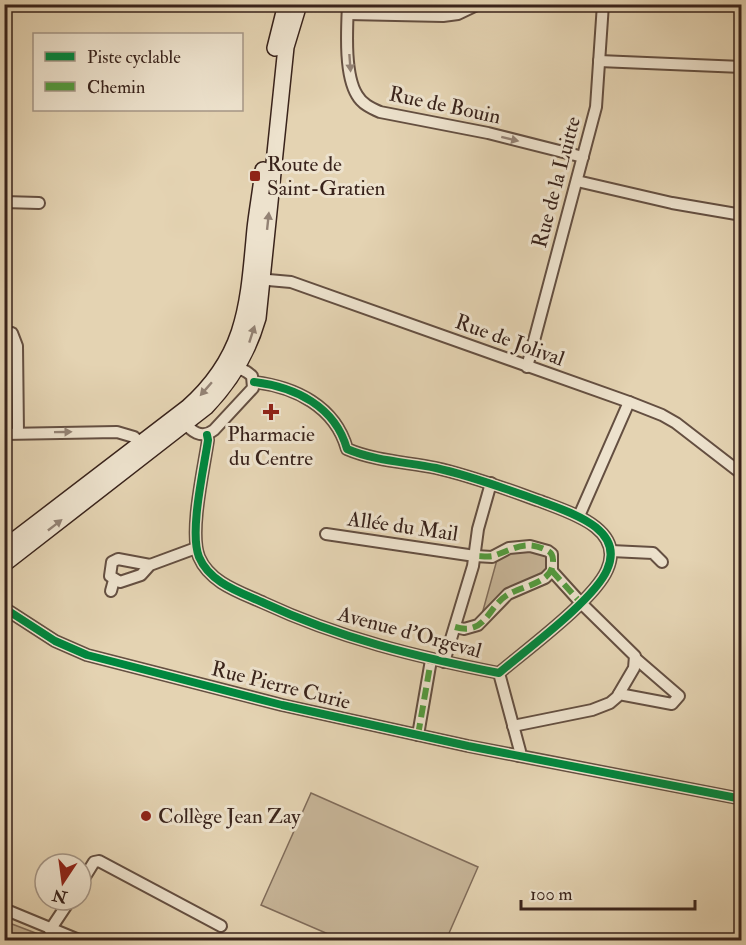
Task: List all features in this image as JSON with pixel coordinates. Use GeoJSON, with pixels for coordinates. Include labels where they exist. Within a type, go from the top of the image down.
{"type":"FeatureCollection","features":[{"type":"Feature","properties":{"kind":"main road"},"geometry":{"type":"LineString","coordinates":[[4,549],[214,399],[237,369],[254,329],[262,180],[274,52],[286,4]]}},
{"type":"Feature","properties":{"kind":"main road"},"geometry":{"type":"LineString","coordinates":[[182,420],[220,372],[244,321],[256,279],[285,47],[300,4]]}},
{"type":"Feature","properties":{"kind":"main road"},"geometry":{"type":"LineString","coordinates":[[4,564],[145,447]]}},
{"type":"Feature","properties":{"kind":"street"},"geometry":{"type":"LineString","coordinates":[[348,9],[443,16],[458,14],[479,4]]}},
{"type":"Feature","properties":{"kind":"street","name":"Rue de la Luitte"},"geometry":{"type":"LineString","coordinates":[[527,367],[596,107],[603,4]]}},
{"type":"Feature","properties":{"kind":"street","name":"Rue de Bouin"},"geometry":{"type":"LineString","coordinates":[[348,9],[349,70],[357,95],[366,105],[380,112],[488,133],[583,157]]}},
{"type":"Feature","properties":{"kind":"street"},"geometry":{"type":"LineString","coordinates":[[599,61],[741,67]]}},
{"type":"Feature","properties":{"kind":"street"},"geometry":{"type":"LineString","coordinates":[[577,181],[672,203],[741,215]]}},
{"type":"Feature","properties":{"kind":"street"},"geometry":{"type":"LineString","coordinates":[[4,202],[39,203]]}},
{"type":"Feature","properties":{"kind":"street","name":"Rue de Jolival"},"geometry":{"type":"LineString","coordinates":[[256,279],[291,282],[662,415],[676,423],[741,474]]}},
{"type":"Feature","properties":{"kind":"street"},"geometry":{"type":"LineString","coordinates":[[4,331],[12,333],[17,346],[18,433]]}},
{"type":"Feature","properties":{"kind":"street"},"geometry":{"type":"LineString","coordinates":[[182,420],[192,431],[207,435],[253,388],[252,376],[246,371],[237,369],[220,372]]}},
{"type":"Feature","properties":{"kind":"street"},"geometry":{"type":"LineString","coordinates":[[254,382],[288,389],[303,395],[315,404],[335,426],[347,449],[366,456],[461,474],[491,483],[579,516],[600,530],[606,538],[610,551],[653,553],[662,562]]}},
{"type":"Feature","properties":{"kind":"street"},"geometry":{"type":"LineString","coordinates":[[579,516],[629,402]]}},
{"type":"Feature","properties":{"kind":"street"},"geometry":{"type":"LineString","coordinates":[[4,434],[112,431],[126,434],[145,447]]}},
{"type":"Feature","properties":{"kind":"street","name":"Avenue d'Orgeval"},"geometry":{"type":"LineString","coordinates":[[207,435],[196,524],[196,548],[206,571],[225,585],[290,615],[337,633],[431,660],[499,673]]}},
{"type":"Feature","properties":{"kind":"street"},"geometry":{"type":"LineString","coordinates":[[444,662],[475,556],[478,529],[491,483]]}},
{"type":"Feature","properties":{"kind":"street","name":"Allée du Mail"},"geometry":{"type":"LineString","coordinates":[[326,534],[475,556],[492,556],[519,546],[539,547],[552,555],[552,571]]}},
{"type":"Feature","properties":{"kind":"street"},"geometry":{"type":"LineString","coordinates":[[150,565],[118,559],[112,562],[110,576],[120,582],[141,574],[150,565],[196,548]]}},
{"type":"Feature","properties":{"kind":"street","name":"Avenue d'Orgeval"},"geometry":{"type":"LineString","coordinates":[[499,673],[581,603],[602,580],[608,568],[610,551]]}},
{"type":"Feature","properties":{"kind":"street"},"geometry":{"type":"LineString","coordinates":[[455,627],[464,629],[478,625],[508,594],[545,578],[552,571],[635,658],[679,696],[672,704],[619,694]]}},
{"type":"Feature","properties":{"kind":"street"},"geometry":{"type":"LineString","coordinates":[[111,591],[114,580]]}},
{"type":"Feature","properties":{"kind":"street","name":"Rue Pierre Curie"},"geometry":{"type":"LineString","coordinates":[[4,608],[56,641],[87,655],[282,705],[418,735],[741,799]]}},
{"type":"Feature","properties":{"kind":"street"},"geometry":{"type":"LineString","coordinates":[[513,726],[603,707],[619,694],[634,668],[635,658]]}},
{"type":"Feature","properties":{"kind":"street"},"geometry":{"type":"LineString","coordinates":[[418,735],[431,660]]}},
{"type":"Feature","properties":{"kind":"street","name":"Avenue d'Orgeval"},"geometry":{"type":"LineString","coordinates":[[499,673],[520,751],[519,756]]}},
{"type":"Feature","properties":{"kind":"street"},"geometry":{"type":"LineString","coordinates":[[93,864],[99,861],[221,926]]}},
{"type":"Feature","properties":{"kind":"street"},"geometry":{"type":"LineString","coordinates":[[4,909],[50,930],[79,940]]}},
{"type":"Feature","properties":{"kind":"street"},"geometry":{"type":"LineString","coordinates":[[50,930],[62,912]]}},
{"type":"Feature","properties":{"kind":"street"},"geometry":{"type":"LineString","coordinates":[[733,940],[741,938]]}},
{"type":"Feature","properties":{"kind":"shaded area"},"geometry":{"type":"Polygon","coordinates":[[[520,549],[549,554],[545,574],[482,614],[498,556],[520,549]]]}},
{"type":"Feature","properties":{"kind":"shaded area"},"geometry":{"type":"Polygon","coordinates":[[[311,793],[478,867],[446,940],[342,940],[261,905],[311,793]]]}},
{"type":"Feature","properties":{"kind":"shaded area"},"geometry":{"type":"Polygon","coordinates":[[[4,921],[54,940],[5,940],[4,921]]]}},
{"type":"Feature","properties":{"kind":"marked path"},"geometry":{"type":"LineString","coordinates":[[455,627],[466,629],[480,624],[502,599],[549,574],[553,560],[549,552],[532,545],[525,545],[493,556],[475,556]]}},
{"type":"Feature","properties":{"kind":"marked path"},"geometry":{"type":"LineString","coordinates":[[552,571],[581,603]]}},
{"type":"Feature","properties":{"kind":"marked path"},"geometry":{"type":"LineString","coordinates":[[418,735],[431,660]]}},
{"type":"Feature","properties":{"kind":"cycle path"},"geometry":{"type":"LineString","coordinates":[[207,435],[196,516],[196,546],[204,566],[210,574],[227,586],[292,615],[350,636],[408,653],[499,673],[574,610],[600,582],[607,570],[611,555],[608,543],[602,533],[579,517],[463,475],[380,459],[347,449],[333,421],[311,401],[284,389],[254,382]]}},
{"type":"Feature","properties":{"kind":"cycle path"},"geometry":{"type":"LineString","coordinates":[[4,608],[55,641],[87,655],[282,705],[468,746],[742,799]]}},
{"type":"Feature","properties":{"kind":"place","name":"Route de Saint-Gratien"},"geometry":{"type":"Point","coordinates":[255,176]}},
{"type":"Feature","properties":{"kind":"place","name":"Pharmacie du Centre"},"geometry":{"type":"Point","coordinates":[271,412]}},
{"type":"Feature","properties":{"kind":"place","name":"Collège Jean Zay"},"geometry":{"type":"Point","coordinates":[146,816]}}]}
